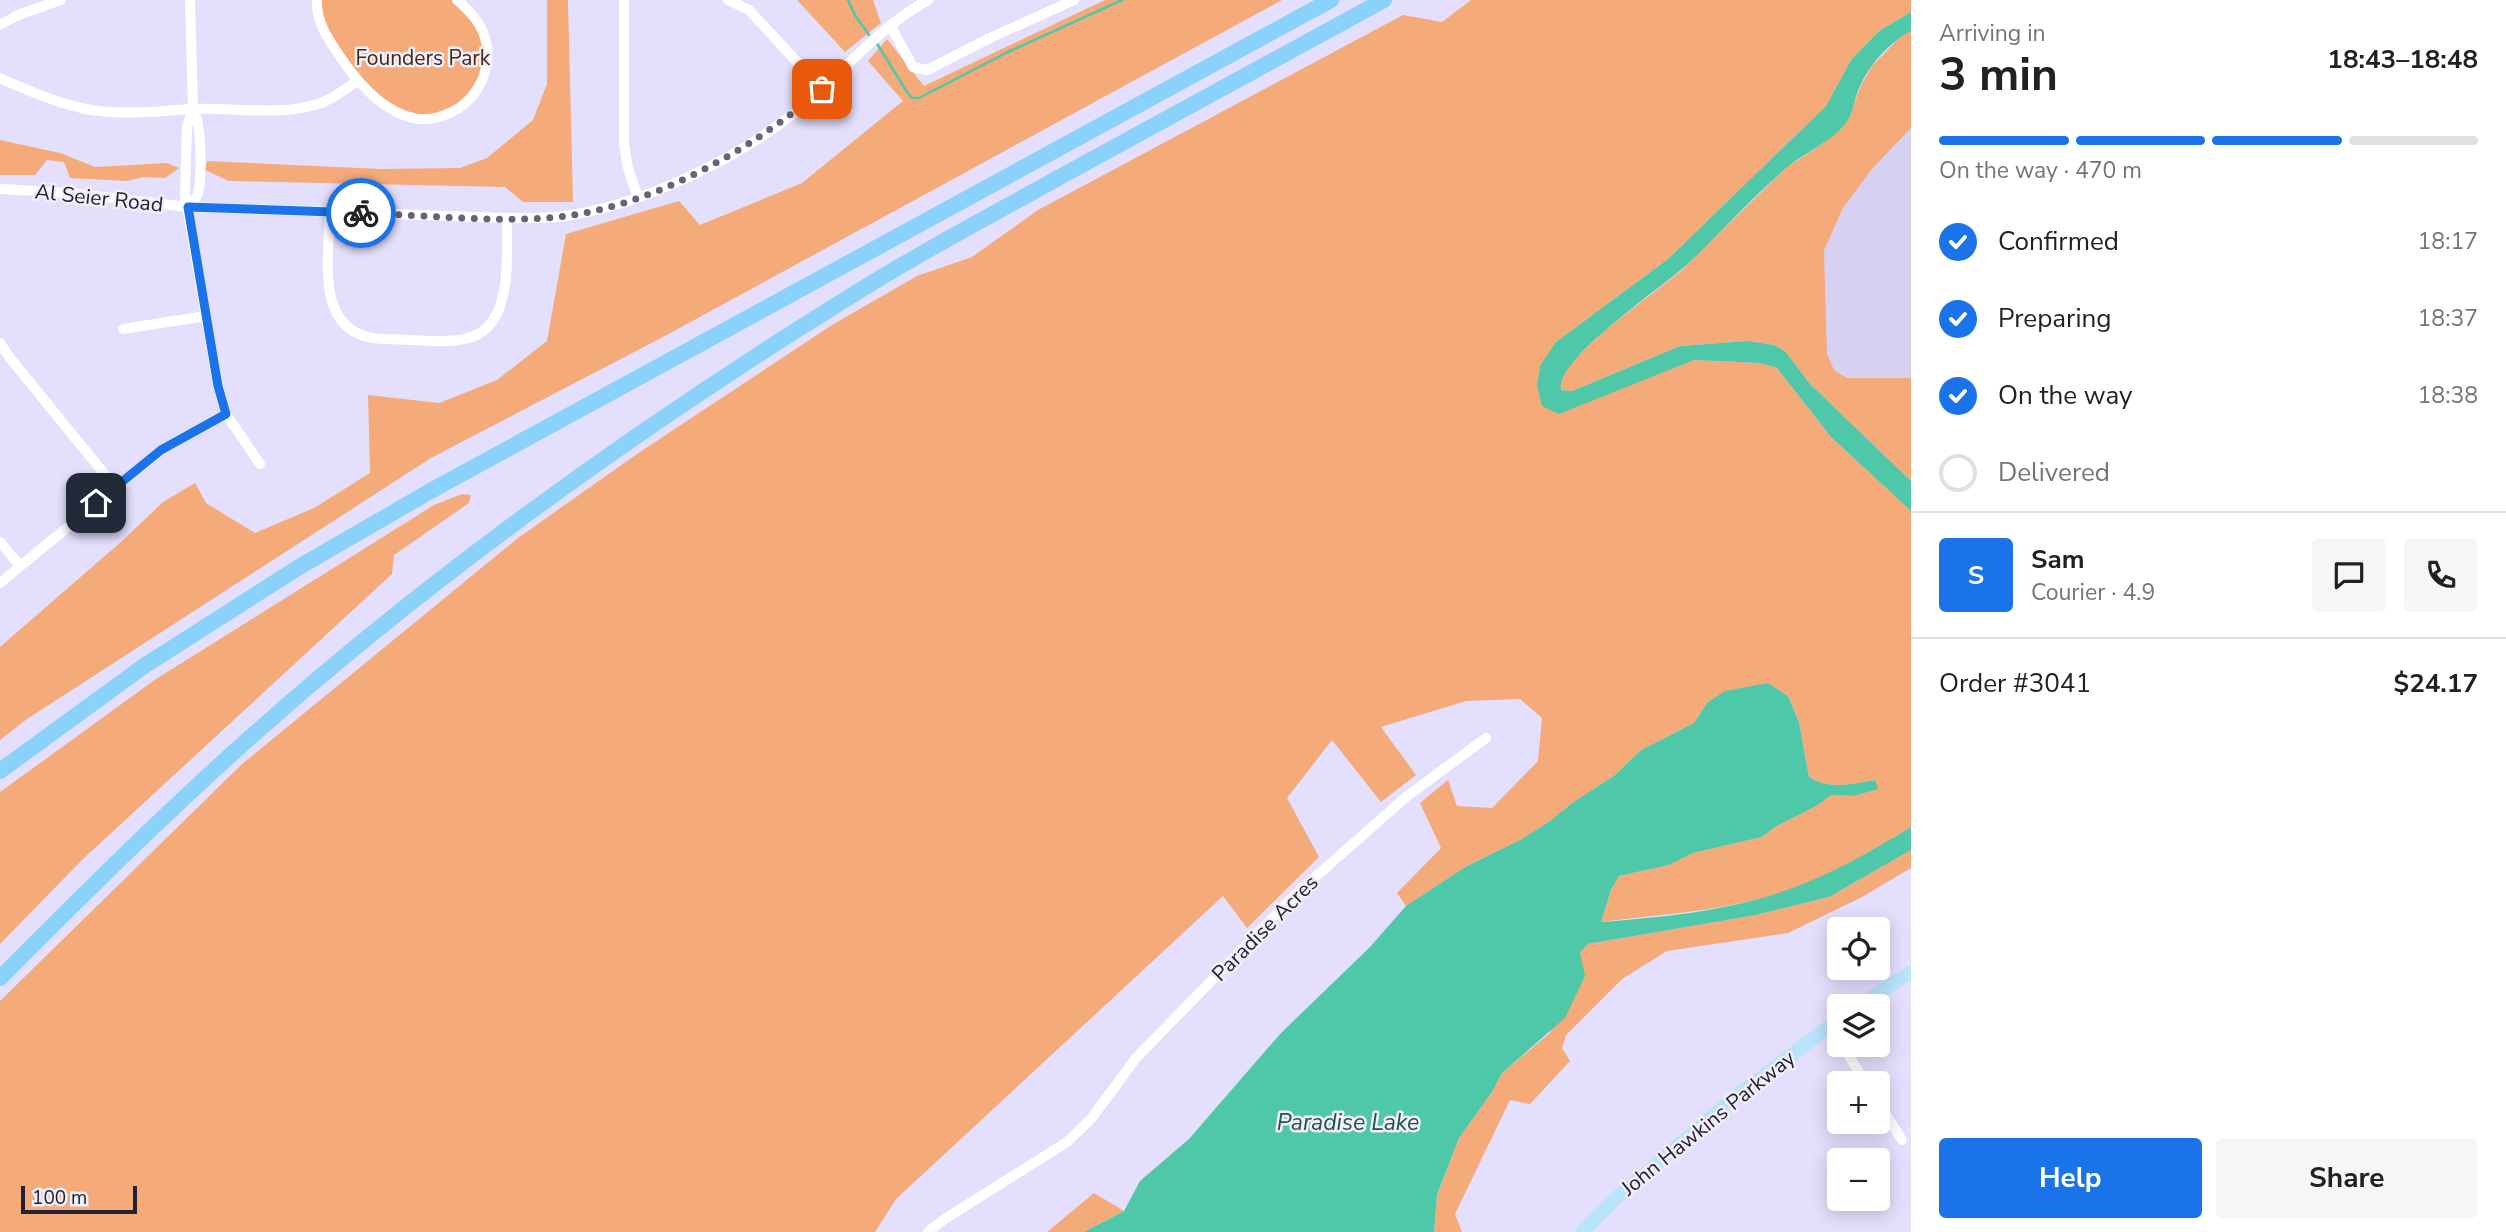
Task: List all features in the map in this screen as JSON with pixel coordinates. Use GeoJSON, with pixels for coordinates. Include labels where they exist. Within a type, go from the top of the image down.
{"type":"FeatureCollection","features":[{"type":"Feature","properties":{"kind":"highway"},"geometry":{"type":"LineString","coordinates":[[0,771],[144,666],[299,567],[434,489],[1331,0]]}},
{"type":"Feature","properties":{"kind":"highway"},"geometry":{"type":"LineString","coordinates":[[0,978],[115,863],[253,735],[403,609],[568,484],[840,302],[952,236],[1384,0]]}},
{"type":"Feature","properties":{"kind":"main road"},"geometry":{"type":"LineString","coordinates":[[1877,994],[1911,972]]}},
{"type":"Feature","properties":{"kind":"main road","name":"John Hawkins Parkway"},"geometry":{"type":"LineString","coordinates":[[1581,1232],[1613,1200],[1730,1101],[1827,1028]]}},
{"type":"Feature","properties":{"kind":"street"},"geometry":{"type":"LineString","coordinates":[[0,25],[18,15],[61,0]]}},
{"type":"Feature","properties":{"kind":"street"},"geometry":{"type":"LineString","coordinates":[[190,0],[193,109],[187,126],[185,195],[218,386],[226,414],[239,437],[260,464]]}},
{"type":"Feature","properties":{"kind":"street"},"geometry":{"type":"LineString","coordinates":[[317,0],[319,19],[326,34],[358,80],[395,112],[416,119],[447,115],[472,97],[486,71],[487,47],[479,23],[457,0]]}},
{"type":"Feature","properties":{"kind":"street"},"geometry":{"type":"LineString","coordinates":[[624,0],[624,144],[628,168],[638,197]]}},
{"type":"Feature","properties":{"kind":"street"},"geometry":{"type":"LineString","coordinates":[[728,0],[749,10],[822,89]]}},
{"type":"Feature","properties":{"kind":"street","name":"Al Seier Road"},"geometry":{"type":"LineString","coordinates":[[0,189],[71,193],[188,207],[507,218],[570,215],[593,211],[638,197],[690,176],[750,144],[797,111],[890,25],[929,0]]}},
{"type":"Feature","properties":{"kind":"street"},"geometry":{"type":"LineString","coordinates":[[890,25],[913,67],[927,70],[1074,0]]}},
{"type":"Feature","properties":{"kind":"street"},"geometry":{"type":"LineString","coordinates":[[0,78],[52,100],[88,109],[131,113],[193,109],[294,109],[321,103],[358,80]]}},
{"type":"Feature","properties":{"kind":"street"},"geometry":{"type":"LineString","coordinates":[[330,211],[329,297],[344,324],[352,331],[371,338],[464,339],[486,328],[498,314],[504,294],[507,218]]}},
{"type":"Feature","properties":{"kind":"street"},"geometry":{"type":"LineString","coordinates":[[123,329],[206,316]]}},
{"type":"Feature","properties":{"kind":"street"},"geometry":{"type":"LineString","coordinates":[[0,342],[10,358],[115,487]]}},
{"type":"Feature","properties":{"kind":"street"},"geometry":{"type":"LineString","coordinates":[[0,583],[161,450],[226,414]]}},
{"type":"Feature","properties":{"kind":"street"},"geometry":{"type":"LineString","coordinates":[[0,542],[20,566]]}},
{"type":"Feature","properties":{"kind":"street","name":"Paradise Acres"},"geometry":{"type":"LineString","coordinates":[[928,1232],[1067,1142],[1091,1119],[1136,1058],[1296,895],[1406,797],[1486,738]]}},
{"type":"Feature","properties":{"kind":"street"},"geometry":{"type":"LineString","coordinates":[[1890,1121],[1902,1140]]}},
{"type":"Feature","properties":{"kind":"shaded area"},"geometry":{"type":"Polygon","coordinates":[[[1911,96],[1911,386],[1821,381],[1812,255],[1911,96]]]}},
{"type":"Feature","properties":{"kind":"green space","name":"Founders Park"},"geometry":{"type":"Polygon","coordinates":[[[320,0],[457,0],[481,36],[484,58],[480,80],[462,103],[443,113],[417,119],[396,111],[357,80],[321,23],[320,0]]]}},
{"type":"Feature","properties":{"kind":"green space"},"geometry":{"type":"Polygon","coordinates":[[[547,0],[568,0],[573,202],[523,202],[505,187],[229,181],[205,170],[207,161],[381,169],[460,168],[487,158],[533,120],[547,84],[547,0]]]}},
{"type":"Feature","properties":{"kind":"green space"},"geometry":{"type":"Polygon","coordinates":[[[797,0],[873,0],[881,23],[845,52],[797,0]]]}},
{"type":"Feature","properties":{"kind":"green space"},"geometry":{"type":"Polygon","coordinates":[[[1105,0],[1282,0],[663,337],[431,458],[27,719],[0,740],[0,647],[163,502],[195,483],[206,503],[255,533],[314,508],[370,473],[368,395],[439,403],[497,380],[547,341],[566,234],[679,201],[700,225],[802,183],[903,101],[868,61],[887,39],[924,86],[1105,0]]]}},
{"type":"Feature","properties":{"kind":"green space"},"geometry":{"type":"Polygon","coordinates":[[[1471,0],[1911,0],[1911,12],[1879,31],[1851,60],[1826,106],[1668,259],[1556,342],[1542,406],[1660,373],[1694,360],[1760,363],[1777,368],[1831,437],[1911,511],[1911,827],[1835,870],[1787,891],[1718,907],[1601,922],[1611,890],[1619,876],[1669,865],[1693,853],[1762,837],[1831,795],[1853,796],[1875,780],[1833,785],[1809,777],[1799,722],[1788,696],[1768,683],[1707,703],[1694,723],[1641,750],[1615,775],[1550,821],[1520,840],[1465,867],[1406,906],[1397,893],[1441,848],[1420,803],[1448,780],[1457,806],[1492,808],[1538,761],[1542,718],[1520,699],[1466,701],[1381,727],[1416,775],[1381,802],[1332,740],[1287,798],[1319,857],[1247,928],[1223,896],[896,1199],[875,1232],[0,1232],[0,1001],[241,765],[518,538],[637,454],[832,325],[917,276],[972,257],[1038,210],[1403,15],[1442,22],[1471,0]]]}},
{"type":"Feature","properties":{"kind":"green space"},"geometry":{"type":"Polygon","coordinates":[[[1911,31],[1911,128],[1872,169],[1843,208],[1824,250],[1827,354],[1834,370],[1847,378],[1911,378],[1911,481],[1810,384],[1785,351],[1774,345],[1748,341],[1680,346],[1572,391],[1560,390],[1566,368],[1605,330],[1681,271],[1787,167],[1821,145],[1848,120],[1861,85],[1872,66],[1902,35],[1911,31]]]}},
{"type":"Feature","properties":{"kind":"green space"},"geometry":{"type":"Polygon","coordinates":[[[0,140],[60,153],[95,167],[167,163],[179,168],[165,178],[143,177],[127,181],[70,178],[64,162],[47,160],[35,175],[0,175],[0,140]]]}},
{"type":"Feature","properties":{"kind":"green space"},"geometry":{"type":"Polygon","coordinates":[[[462,494],[471,495],[469,503],[394,555],[392,574],[83,859],[0,944],[0,792],[156,679],[434,505],[462,494]]]}},
{"type":"Feature","properties":{"kind":"green space"},"geometry":{"type":"Polygon","coordinates":[[[1911,850],[1911,868],[1862,897],[1788,933],[1667,951],[1622,979],[1566,1035],[1562,1048],[1570,1061],[1530,1104],[1510,1100],[1455,1214],[1462,1232],[1434,1232],[1437,1196],[1459,1138],[1492,1092],[1502,1073],[1550,1033],[1580,953],[1588,944],[1756,915],[1829,897],[1911,850]]]}},
{"type":"Feature","properties":{"kind":"green space"},"geometry":{"type":"Polygon","coordinates":[[[1094,1193],[1124,1211],[1084,1232],[1047,1232],[1094,1193]]]}},
{"type":"Feature","properties":{"kind":"water"},"geometry":{"type":"Polygon","coordinates":[[[1911,12],[1911,31],[1889,47],[1865,76],[1850,116],[1842,128],[1785,169],[1690,262],[1592,342],[1564,377],[1561,390],[1572,391],[1680,346],[1748,341],[1774,345],[1785,351],[1810,384],[1911,481],[1911,511],[1831,437],[1777,368],[1760,363],[1694,360],[1559,414],[1542,406],[1537,386],[1540,366],[1556,342],[1668,259],[1826,106],[1851,60],[1879,31],[1911,12]]]}},
{"type":"Feature","properties":{"kind":"water","name":"Paradise Lake"},"geometry":{"type":"Polygon","coordinates":[[[1768,683],[1788,696],[1799,722],[1809,777],[1833,785],[1875,780],[1878,789],[1853,796],[1831,795],[1762,837],[1693,853],[1669,865],[1619,876],[1611,890],[1601,922],[1695,912],[1765,897],[1835,870],[1911,827],[1911,850],[1829,897],[1756,915],[1588,944],[1580,953],[1585,976],[1565,1018],[1502,1073],[1492,1092],[1459,1138],[1437,1195],[1434,1232],[1084,1232],[1124,1211],[1140,1181],[1189,1139],[1281,1033],[1369,948],[1406,906],[1465,867],[1520,840],[1550,821],[1615,775],[1641,750],[1694,723],[1707,703],[1725,691],[1768,683]]]}},
{"type":"Feature","properties":{"kind":"waterway"},"geometry":{"type":"LineString","coordinates":[[848,0],[869,35]]}},
{"type":"Feature","properties":{"kind":"waterway"},"geometry":{"type":"LineString","coordinates":[[876,42],[907,92],[912,98],[919,98],[1008,52],[1122,0]]}},
{"type":"Feature","properties":{"kind":"way so far"},"geometry":{"type":"LineString","coordinates":[[361,213],[546,218],[593,211],[638,197],[690,176],[728,156],[770,131],[822,89]]}},
{"type":"Feature","properties":{"kind":"route"},"geometry":{"type":"LineString","coordinates":[[96,503],[161,450],[226,414],[218,386],[188,207],[361,213]]}}]}
